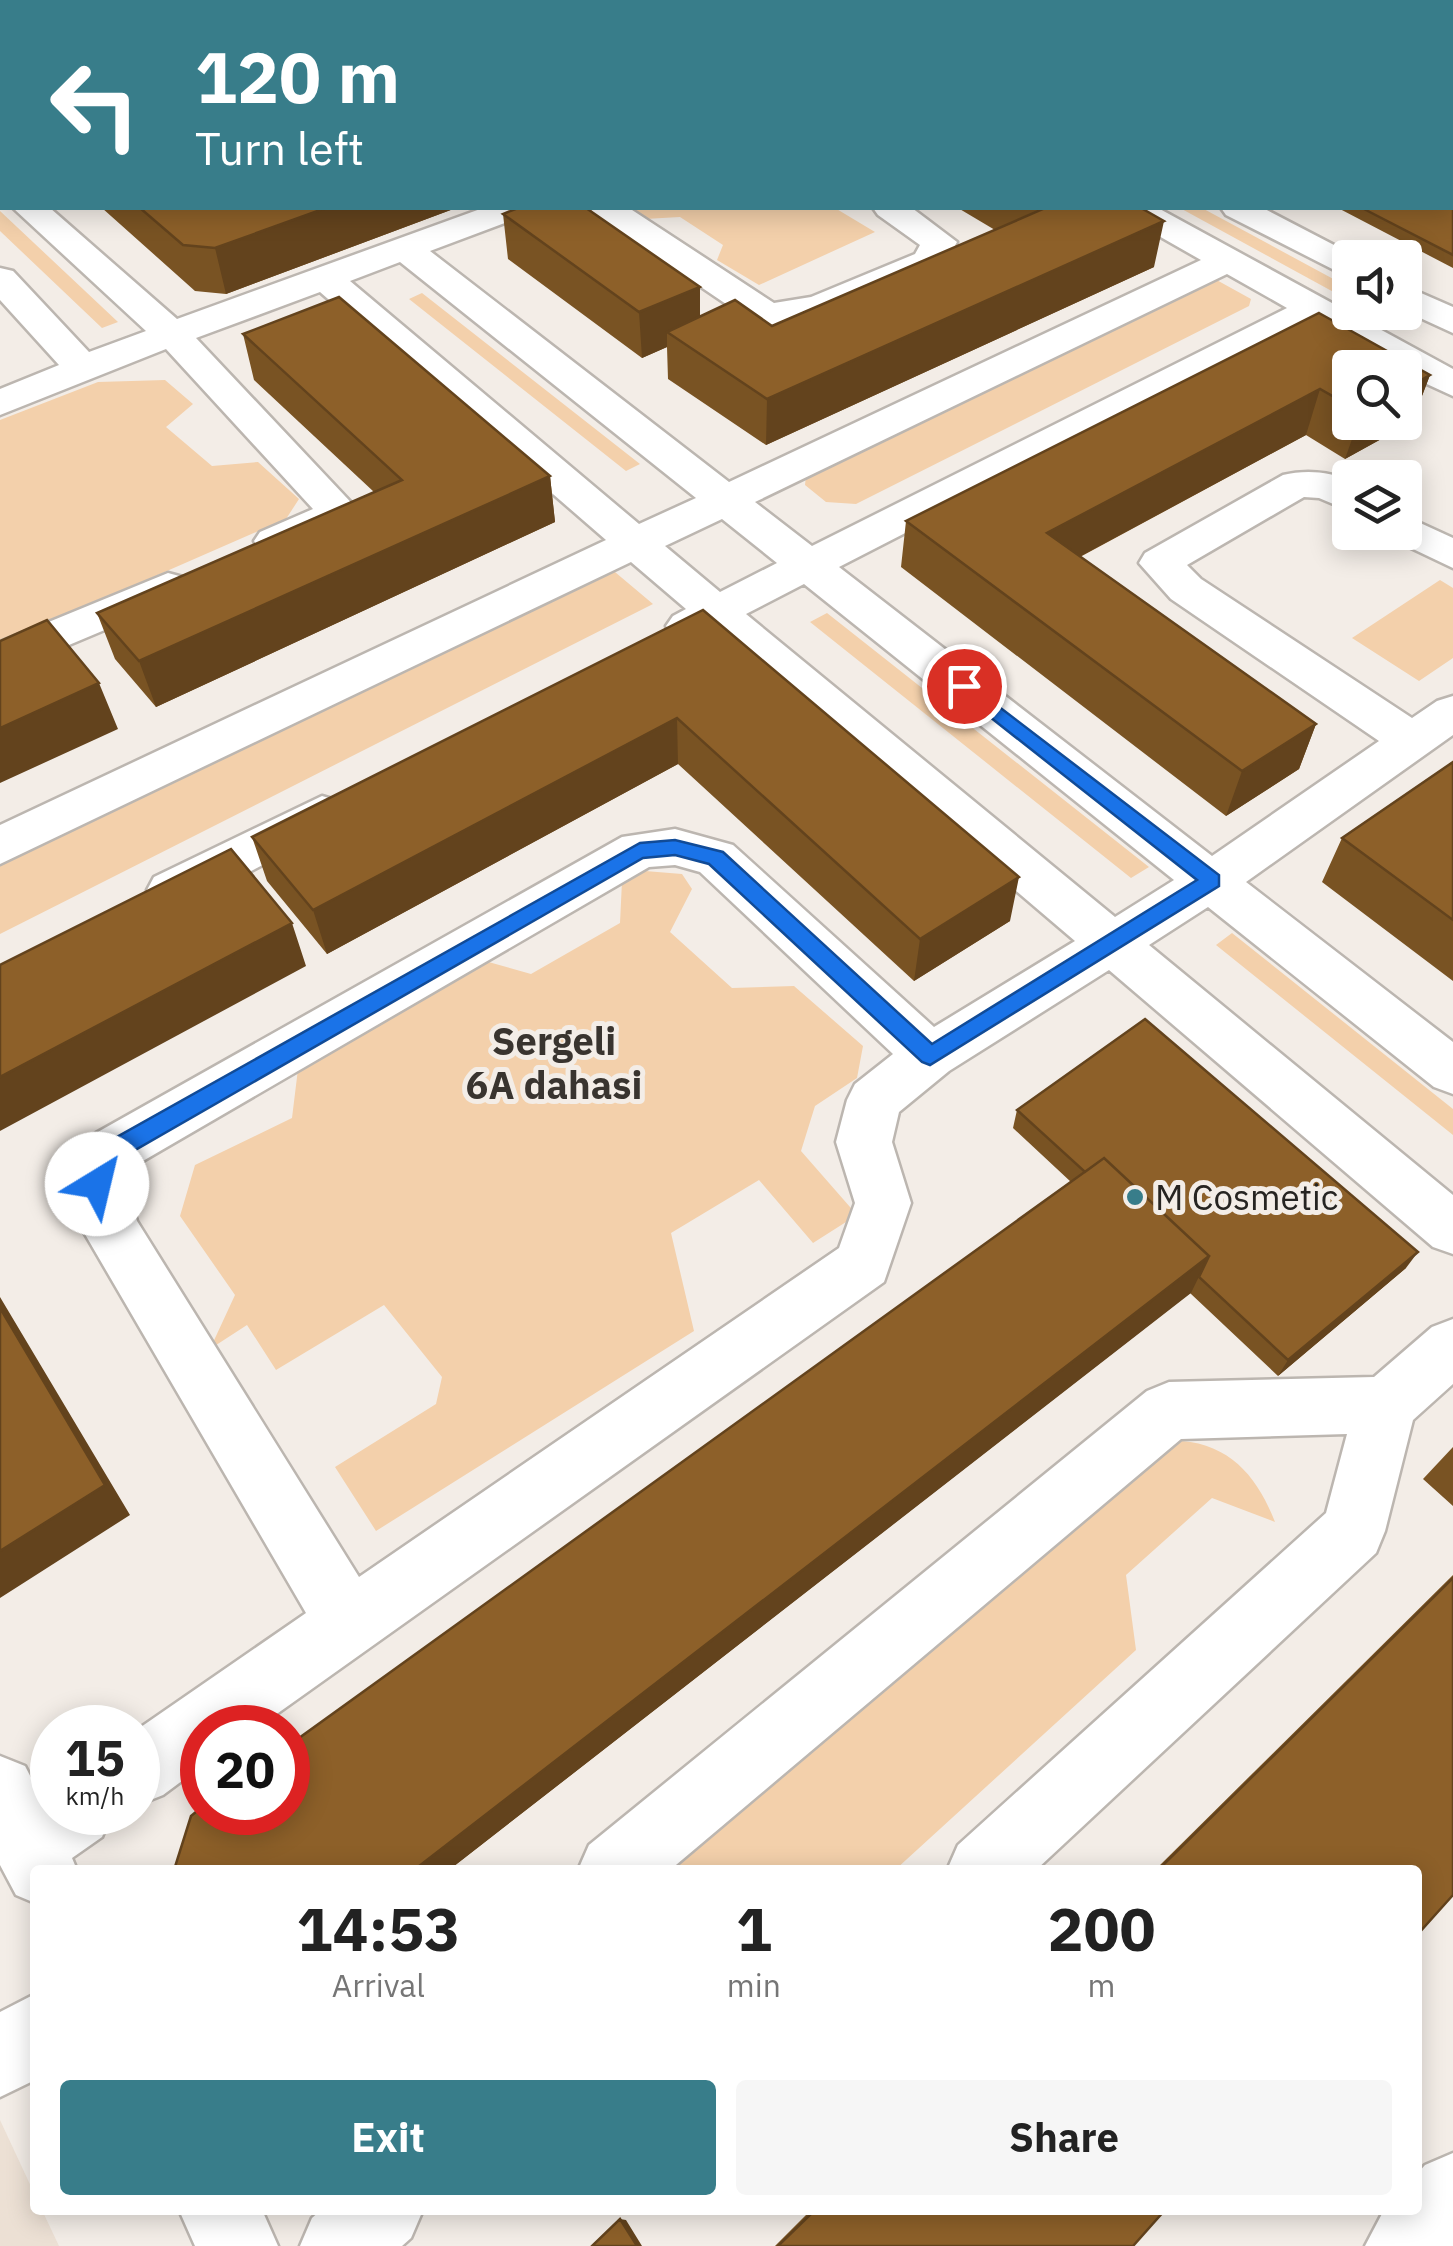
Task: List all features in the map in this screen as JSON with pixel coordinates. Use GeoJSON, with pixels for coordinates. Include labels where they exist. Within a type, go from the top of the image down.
{"type":"FeatureCollection","features":[{"type":"Feature","properties":{"kind":"street"},"geometry":{"type":"LineString","coordinates":[[0,659],[340,514],[172,334],[32,210]]}},
{"type":"Feature","properties":{"kind":"street"},"geometry":{"type":"LineString","coordinates":[[0,403],[172,334],[509,210]]}},
{"type":"Feature","properties":{"kind":"street"},"geometry":{"type":"LineString","coordinates":[[610,210],[768,315],[819,306],[929,261],[939,242],[893,210]]}},
{"type":"Feature","properties":{"kind":"street"},"geometry":{"type":"LineString","coordinates":[[1138,210],[1453,385]]}},
{"type":"Feature","properties":{"kind":"street"},"geometry":{"type":"LineString","coordinates":[[1242,210],[1332,258]]}},
{"type":"Feature","properties":{"kind":"street"},"geometry":{"type":"LineString","coordinates":[[406,249],[1453,1072]]}},
{"type":"Feature","properties":{"kind":"street"},"geometry":{"type":"LineString","coordinates":[[0,846],[1229,260]]}},
{"type":"Feature","properties":{"kind":"street"},"geometry":{"type":"LineString","coordinates":[[325,278],[716,612],[1453,1229]]}},
{"type":"Feature","properties":{"kind":"street"},"geometry":{"type":"LineString","coordinates":[[0,279],[85,370]]}},
{"type":"Feature","properties":{"kind":"street"},"geometry":{"type":"LineString","coordinates":[[1422,306],[1453,322]]}},
{"type":"Feature","properties":{"kind":"street"},"geometry":{"type":"LineString","coordinates":[[646,648],[1314,308]]}},
{"type":"Feature","properties":{"kind":"street"},"geometry":{"type":"LineString","coordinates":[[1332,488],[1297,484],[1160,563],[1186,589],[1413,741]]}},
{"type":"Feature","properties":{"kind":"street"},"geometry":{"type":"LineString","coordinates":[[1422,538],[1453,555]]}},
{"type":"Feature","properties":{"kind":"street"},"geometry":{"type":"LineString","coordinates":[[160,1755],[863,1264],[883,1204],[864,1142],[874,1100],[930,1056],[1212,880],[1453,712]]}},
{"type":"Feature","properties":{"kind":"street"},"geometry":{"type":"LineString","coordinates":[[140,906],[366,790]]}},
{"type":"Feature","properties":{"kind":"street"},"geometry":{"type":"LineString","coordinates":[[349,1623],[111,1230],[97,1184],[116,1149],[640,850],[675,847],[716,858],[930,1056]]}},
{"type":"Feature","properties":{"kind":"street"},"geometry":{"type":"LineString","coordinates":[[987,1865],[1353,1531],[1386,1405],[1453,1346]]}},
{"type":"Feature","properties":{"kind":"street"},"geometry":{"type":"LineString","coordinates":[[620,1865],[1169,1411],[1386,1405]]}},
{"type":"Feature","properties":{"kind":"street"},"geometry":{"type":"LineString","coordinates":[[0,2059],[30,2036]]}},
{"type":"Feature","properties":{"kind":"street"},"geometry":{"type":"LineString","coordinates":[[1405,2246],[1453,2193]]}},
{"type":"Feature","properties":{"kind":"street"},"geometry":{"type":"LineString","coordinates":[[221,2215],[238,2246]]}},
{"type":"Feature","properties":{"kind":"street"},"geometry":{"type":"LineString","coordinates":[[340,2246],[378,2215]]}},
{"type":"Feature","properties":{"kind":"shaded area"},"geometry":{"type":"Polygon","coordinates":[[[631,210],[838,210],[875,232],[759,285],[717,260],[723,245],[680,217],[645,219],[631,210]]]}},
{"type":"Feature","properties":{"kind":"shaded area"},"geometry":{"type":"Polygon","coordinates":[[[1184,210],[1206,210],[1332,278],[1332,291],[1184,210]]]}},
{"type":"Feature","properties":{"kind":"shaded area"},"geometry":{"type":"Polygon","coordinates":[[[0,211],[118,322],[102,328],[0,231],[0,211]]]}},
{"type":"Feature","properties":{"kind":"shaded area"},"geometry":{"type":"Polygon","coordinates":[[[1213,278],[1251,299],[1249,306],[856,504],[826,502],[805,485],[806,476],[1213,278]]]}},
{"type":"Feature","properties":{"kind":"shaded area"},"geometry":{"type":"Polygon","coordinates":[[[422,293],[640,464],[626,471],[409,299],[422,293]]]}},
{"type":"Feature","properties":{"kind":"shaded area"},"geometry":{"type":"Polygon","coordinates":[[[165,380],[193,404],[166,427],[212,466],[258,462],[299,499],[286,519],[0,644],[0,420],[98,382],[165,380]]]}},
{"type":"Feature","properties":{"kind":"shaded area"},"geometry":{"type":"Polygon","coordinates":[[[609,567],[653,604],[0,934],[0,866],[609,567]]]}},
{"type":"Feature","properties":{"kind":"shaded area"},"geometry":{"type":"Polygon","coordinates":[[[1440,580],[1453,588],[1453,658],[1419,681],[1352,638],[1440,580]]]}},
{"type":"Feature","properties":{"kind":"shaded area"},"geometry":{"type":"Polygon","coordinates":[[[827,613],[1149,867],[1131,878],[810,622],[827,613]]]}},
{"type":"Feature","properties":{"kind":"shaded area"},"geometry":{"type":"Polygon","coordinates":[[[645,871],[682,874],[692,889],[670,932],[732,988],[794,986],[863,1046],[857,1078],[815,1106],[801,1151],[857,1215],[813,1243],[759,1180],[671,1233],[694,1331],[376,1531],[335,1467],[436,1404],[442,1377],[384,1305],[276,1370],[247,1325],[210,1349],[235,1295],[180,1216],[195,1165],[292,1118],[298,1069],[485,961],[531,974],[620,923],[622,881],[645,871]]]}},
{"type":"Feature","properties":{"kind":"shaded area"},"geometry":{"type":"Polygon","coordinates":[[[1232,933],[1453,1109],[1453,1135],[1216,945],[1232,933]]]}},
{"type":"Feature","properties":{"kind":"shaded area"},"geometry":{"type":"Polygon","coordinates":[[[1182,1441],[1215,1449],[1228,1457],[1260,1491],[1275,1522],[1212,1498],[1126,1575],[1136,1650],[900,1865],[664,1865],[1182,1441]]]}},
{"type":"Feature","properties":{"kind":"shaded area"},"geometry":{"type":"Polygon","coordinates":[[[0,2120],[30,2184],[30,2215],[44,2215],[59,2246],[0,2246],[0,2120]]]}},
{"type":"Feature","properties":{"kind":"building"},"geometry":{"type":"Polygon","coordinates":[[[142,210],[320,210],[215,248],[183,245],[142,210]]]}},
{"type":"Feature","properties":{"kind":"building"},"geometry":{"type":"Polygon","coordinates":[[[513,210],[589,210],[700,287],[639,312],[503,214],[513,210]]]}},
{"type":"Feature","properties":{"kind":"building"},"geometry":{"type":"Polygon","coordinates":[[[1041,210],[1145,210],[1164,221],[767,399],[667,332],[735,300],[772,326],[1041,210]]]}},
{"type":"Feature","properties":{"kind":"building"},"geometry":{"type":"Polygon","coordinates":[[[1366,210],[1453,210],[1453,255],[1366,210]]]}},
{"type":"Feature","properties":{"kind":"building"},"geometry":{"type":"Polygon","coordinates":[[[339,297],[550,476],[139,661],[97,613],[402,480],[243,334],[339,297]]]}},
{"type":"Feature","properties":{"kind":"building"},"geometry":{"type":"Polygon","coordinates":[[[1319,313],[1332,320],[1332,330],[1349,330],[1385,350],[1332,350],[1332,396],[1320,389],[1047,533],[1316,724],[1242,771],[906,521],[1319,313]]]}},
{"type":"Feature","properties":{"kind":"building"},"geometry":{"type":"Polygon","coordinates":[[[703,610],[1019,877],[920,939],[677,718],[313,910],[252,837],[703,610]]]}},
{"type":"Feature","properties":{"kind":"building"},"geometry":{"type":"Polygon","coordinates":[[[47,620],[99,683],[0,728],[0,641],[47,620]]]}},
{"type":"Feature","properties":{"kind":"building"},"geometry":{"type":"Polygon","coordinates":[[[1453,762],[1453,920],[1342,838],[1453,762]]]}},
{"type":"Feature","properties":{"kind":"building"},"geometry":{"type":"Polygon","coordinates":[[[231,849],[292,923],[0,1077],[0,965],[231,849]]]}},
{"type":"Feature","properties":{"kind":"building"},"geometry":{"type":"Polygon","coordinates":[[[1145,1019],[1418,1252],[1288,1360],[1199,1277],[1209,1256],[1104,1158],[1085,1172],[1017,1110],[1145,1019]]]}},
{"type":"Feature","properties":{"kind":"building"},"geometry":{"type":"Polygon","coordinates":[[[1104,1158],[1209,1256],[420,1865],[176,1865],[185,1835],[310,1835],[310,1730],[1104,1158]]]}},
{"type":"Feature","properties":{"kind":"building"},"geometry":{"type":"Polygon","coordinates":[[[0,1308],[105,1485],[0,1551],[0,1308]]]}},
{"type":"Feature","properties":{"kind":"building"},"geometry":{"type":"Polygon","coordinates":[[[1453,1578],[1453,1895],[1422,1930],[1422,1865],[1163,1865],[1453,1578]]]}},
{"type":"Feature","properties":{"kind":"building"},"geometry":{"type":"Polygon","coordinates":[[[810,2215],[1161,2215],[1133,2246],[778,2246],[810,2215]]]}},
{"type":"Feature","properties":{"kind":"building"},"geometry":{"type":"Polygon","coordinates":[[[620,2219],[637,2246],[592,2246],[620,2219]]]}},
{"type":"Feature","properties":{"kind":"place","name":"M Cosmetic"},"geometry":{"type":"Point","coordinates":[1135,1197]}},
{"type":"Feature","properties":{"kind":"district","name":"Sergeli 6A dahasi"},"geometry":{"type":"Point","coordinates":[554,1062]}},
{"type":"Feature","properties":{"kind":"route"},"geometry":{"type":"LineString","coordinates":[[97,1184],[116,1149],[640,850],[675,847],[716,858],[930,1056],[1212,880],[964,686]]}}]}
